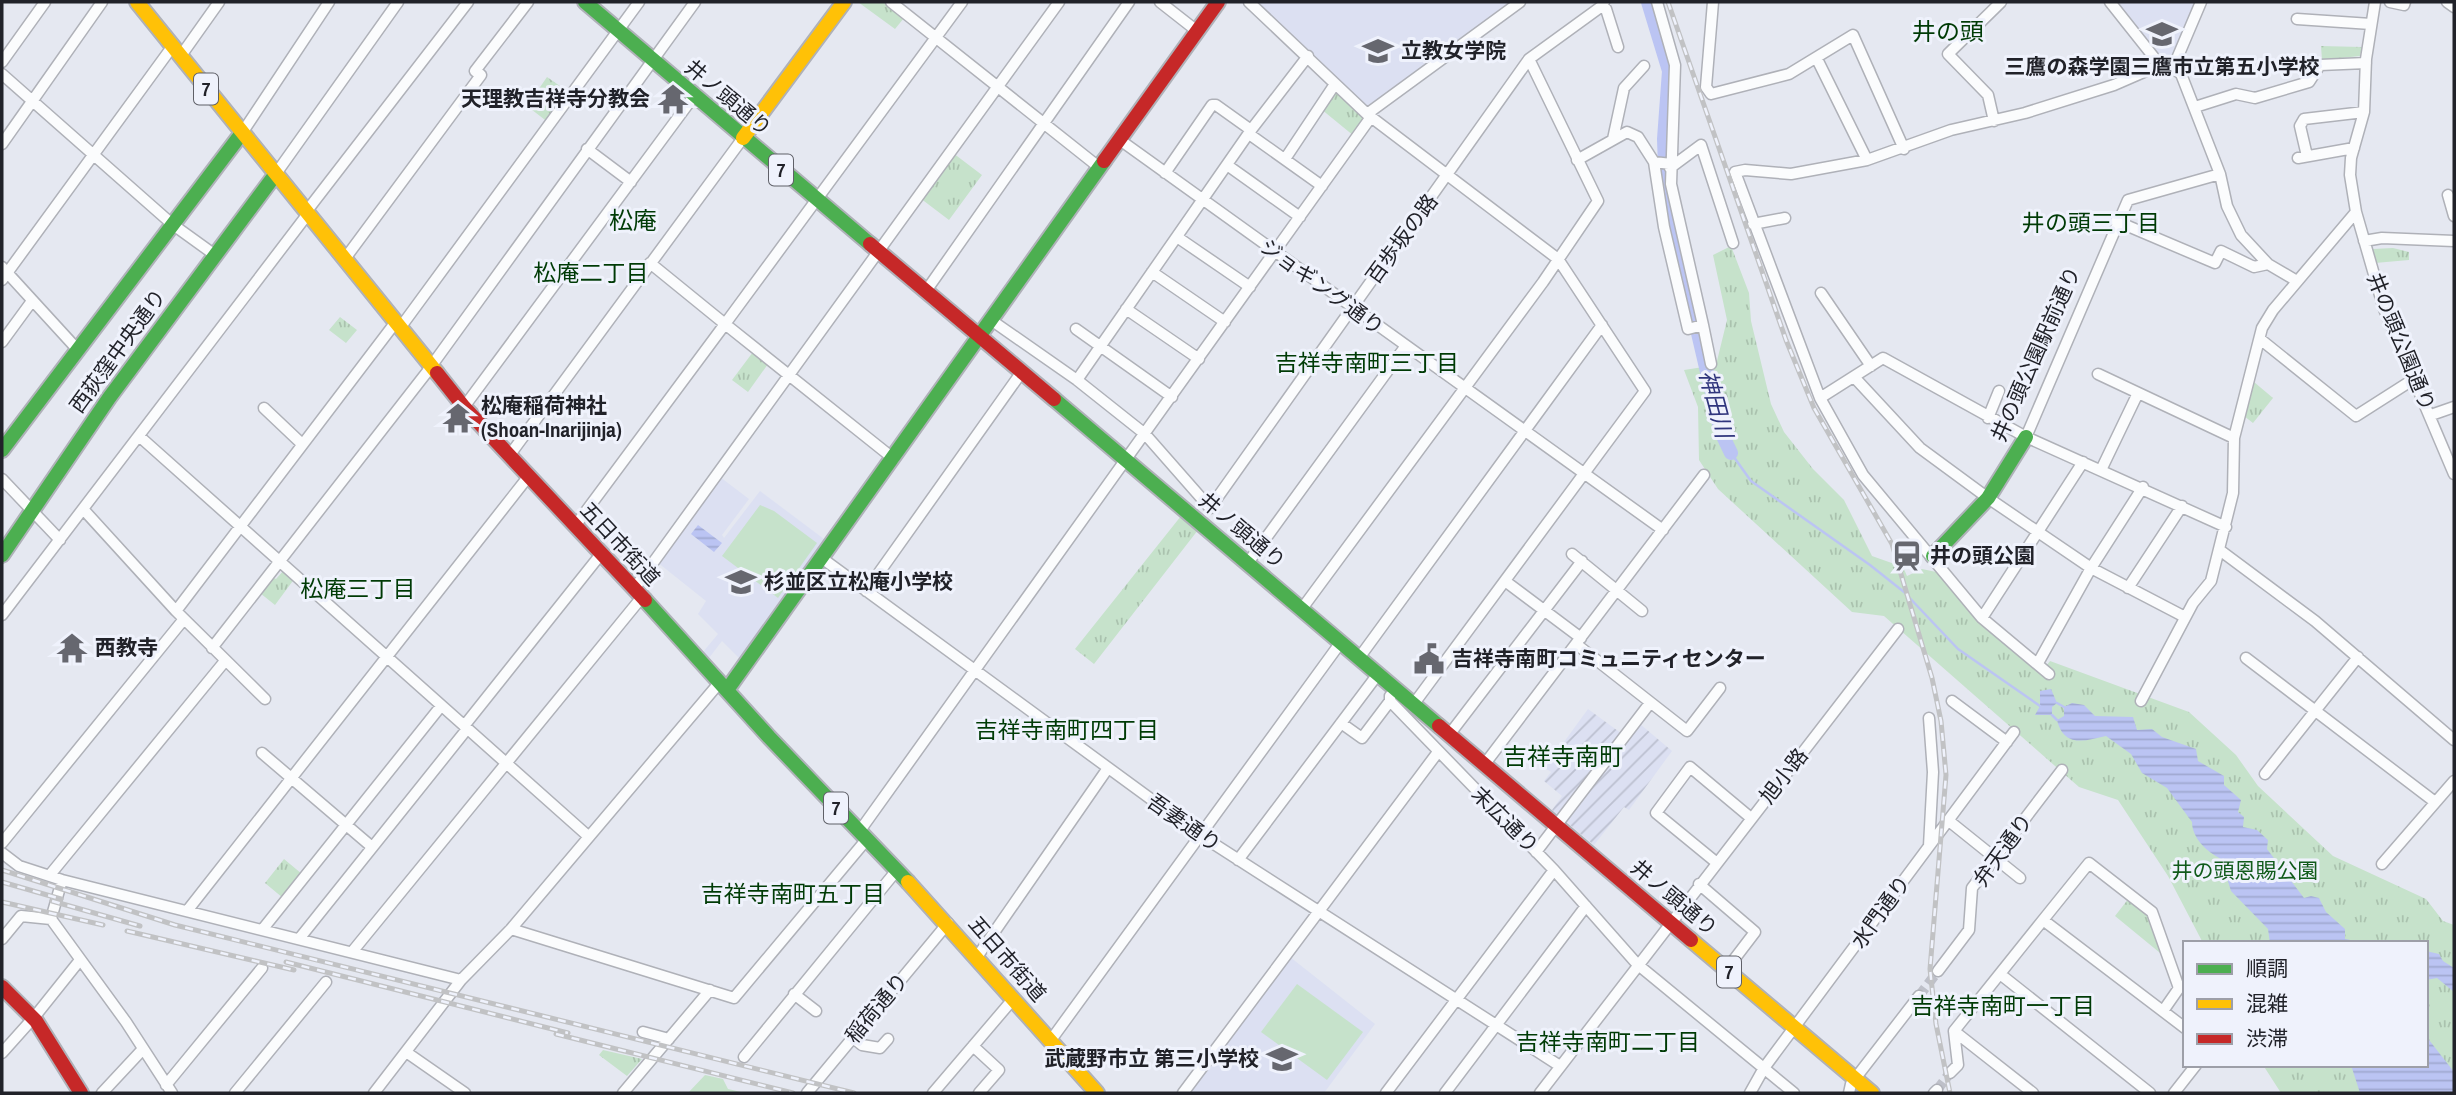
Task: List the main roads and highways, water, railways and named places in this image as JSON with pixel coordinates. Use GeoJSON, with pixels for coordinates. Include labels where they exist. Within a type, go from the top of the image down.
{"type":"FeatureCollection","features":[{"type":"Feature","properties":{"kind":"main road","name":"五日市街道"},"geometry":{"type":"LineString","coordinates":[[137,2],[464,407],[948,923],[1097,1093]]}},
{"type":"Feature","properties":{"kind":"main road","name":"井ノ頭通り"},"geometry":{"type":"LineString","coordinates":[[585,2],[1872,1093]]}},
{"type":"Feature","properties":{"kind":"main road"},"geometry":{"type":"LineString","coordinates":[[743,138],[844,2]]}},
{"type":"Feature","properties":{"kind":"main road"},"geometry":{"type":"LineString","coordinates":[[724,686],[822,559],[1218,2]]}},
{"type":"Feature","properties":{"kind":"main road"},"geometry":{"type":"LineString","coordinates":[[2,450],[242,133]]}},
{"type":"Feature","properties":{"kind":"main road","name":"西荻窪中央通り"},"geometry":{"type":"LineString","coordinates":[[2,555],[109,398],[275,175]]}},
{"type":"Feature","properties":{"kind":"main road","name":"井の頭公園駅前通り"},"geometry":{"type":"LineString","coordinates":[[1933,556],[1988,498],[2026,437]]}},
{"type":"Feature","properties":{"kind":"main road"},"geometry":{"type":"LineString","coordinates":[[2,987],[33,1018],[81,1093]]}},
{"type":"Feature","properties":{"kind":"water"},"geometry":{"type":"Polygon","coordinates":[[[698,525],[722,543],[714,552],[691,534],[698,525]]]}},
{"type":"Feature","properties":{"kind":"water"},"geometry":{"type":"Polygon","coordinates":[[[2051,689],[2057,703],[2052,707],[2052,715],[2035,715],[2040,706],[2040,691],[2051,689]]]}},
{"type":"Feature","properties":{"kind":"water"},"geometry":{"type":"Polygon","coordinates":[[[2072,703],[2084,705],[2095,716],[2133,717],[2137,730],[2152,729],[2162,737],[2196,749],[2198,761],[2224,776],[2224,785],[2241,800],[2238,812],[2244,817],[2243,827],[2257,830],[2268,840],[2267,849],[2304,898],[2319,898],[2326,912],[2345,929],[2345,939],[2356,941],[2270,941],[2268,929],[2231,891],[2221,859],[2201,844],[2192,822],[2167,788],[2142,773],[2131,754],[2106,736],[2083,741],[2070,739],[2060,729],[2057,720],[2064,716],[2064,707],[2072,703]]]}},
{"type":"Feature","properties":{"kind":"water"},"geometry":{"type":"Polygon","coordinates":[[[2428,951],[2439,954],[2443,961],[2454,968],[2454,992],[2437,978],[2428,980],[2428,951]]]}},
{"type":"Feature","properties":{"kind":"water"},"geometry":{"type":"Polygon","coordinates":[[[2428,1039],[2454,1072],[2454,1093],[2360,1093],[2352,1067],[2428,1067],[2428,1039]]]}},
{"type":"Feature","properties":{"kind":"waterway","name":"神田川"},"geometry":{"type":"LineString","coordinates":[[1648,2],[1669,71],[1664,139],[1666,196],[1721,432],[1731,453]]}},
{"type":"Feature","properties":{"kind":"waterway","name":"神田川"},"geometry":{"type":"LineString","coordinates":[[1731,453],[1751,481],[1870,565],[1904,592],[1958,649],[2040,706]]}},
{"type":"Feature","properties":{"kind":"waterway"},"geometry":{"type":"LineString","coordinates":[[2057,703],[2064,707]]}},
{"type":"Feature","properties":{"kind":"waterway"},"geometry":{"type":"LineString","coordinates":[[2052,715],[2057,720]]}},
{"type":"Feature","properties":{"kind":"tunnel"},"geometry":{"type":"LineString","coordinates":[[1919,996],[1938,971]]}},
{"type":"Feature","properties":{"kind":"tunnel"},"geometry":{"type":"LineString","coordinates":[[1937,1090],[1950,1073]]}},
{"type":"Feature","properties":{"kind":"railway"},"geometry":{"type":"LineString","coordinates":[[1668,2],[1786,340],[1814,408],[1892,544],[1932,678],[1941,721],[1946,775],[1930,969],[1936,1024],[1950,1093]]}},
{"type":"Feature","properties":{"kind":"railway"},"geometry":{"type":"LineString","coordinates":[[2,870],[175,925],[854,1093]]}},
{"type":"Feature","properties":{"kind":"railway"},"geometry":{"type":"LineString","coordinates":[[2,882],[61,899]]}},
{"type":"Feature","properties":{"kind":"railway"},"geometry":{"type":"LineString","coordinates":[[52,901],[140,926]]}},
{"type":"Feature","properties":{"kind":"railway"},"geometry":{"type":"LineString","coordinates":[[2,902],[103,925]]}},
{"type":"Feature","properties":{"kind":"railway"},"geometry":{"type":"LineString","coordinates":[[127,931],[294,970]]}},
{"type":"Feature","properties":{"kind":"railway"},"geometry":{"type":"LineString","coordinates":[[286,962],[568,1033]]}},
{"type":"Feature","properties":{"kind":"railway"},"geometry":{"type":"LineString","coordinates":[[556,1034],[793,1093]]}},
{"type":"Feature","properties":{"kind":"place","name":"三鷹の森学園三鷹市立第五小学校"},"geometry":{"type":"Point","coordinates":[2162,34]}},
{"type":"Feature","properties":{"kind":"place","name":"立教女学院"},"geometry":{"type":"Point","coordinates":[1378,51]}},
{"type":"Feature","properties":{"kind":"place","name":"天理教吉祥寺分教会"},"geometry":{"type":"Point","coordinates":[673,99]}},
{"type":"Feature","properties":{"kind":"place","name":"松庵稲荷神社 (Shoan-Inarijinja)"},"geometry":{"type":"Point","coordinates":[458,418]}},
{"type":"Feature","properties":{"kind":"place","name":"井の頭公園"},"geometry":{"type":"Point","coordinates":[1907,556]}},
{"type":"Feature","properties":{"kind":"place","name":"杉並区立松庵小学校"},"geometry":{"type":"Point","coordinates":[741,582]}},
{"type":"Feature","properties":{"kind":"place","name":"西教寺"},"geometry":{"type":"Point","coordinates":[72,648]}},
{"type":"Feature","properties":{"kind":"place","name":"吉祥寺南町コミュニティセンター"},"geometry":{"type":"Point","coordinates":[1429,659]}},
{"type":"Feature","properties":{"kind":"place","name":"武蔵野市立 第三小学校"},"geometry":{"type":"Point","coordinates":[1282,1059]}},
{"type":"Feature","properties":{"kind":"district","name":"井の頭"},"geometry":{"type":"Point","coordinates":[1948,32]}},
{"type":"Feature","properties":{"kind":"district","name":"松庵"},"geometry":{"type":"Point","coordinates":[633,221]}},
{"type":"Feature","properties":{"kind":"district","name":"井の頭三丁目"},"geometry":{"type":"Point","coordinates":[2091,223]}},
{"type":"Feature","properties":{"kind":"district","name":"松庵二丁目"},"geometry":{"type":"Point","coordinates":[591,273]}},
{"type":"Feature","properties":{"kind":"district","name":"吉祥寺南町三丁目"},"geometry":{"type":"Point","coordinates":[1367,363]}},
{"type":"Feature","properties":{"kind":"district","name":"松庵三丁目"},"geometry":{"type":"Point","coordinates":[358,589]}},
{"type":"Feature","properties":{"kind":"district","name":"吉祥寺南町四丁目"},"geometry":{"type":"Point","coordinates":[1067,730]}},
{"type":"Feature","properties":{"kind":"district","name":"吉祥寺南町"},"geometry":{"type":"Point","coordinates":[1563,757]}},
{"type":"Feature","properties":{"kind":"district","name":"吉祥寺南町五丁目"},"geometry":{"type":"Point","coordinates":[793,894]}},
{"type":"Feature","properties":{"kind":"district","name":"吉祥寺南町一丁目"},"geometry":{"type":"Point","coordinates":[2003,1006]}},
{"type":"Feature","properties":{"kind":"district","name":"吉祥寺南町二丁目"},"geometry":{"type":"Point","coordinates":[1608,1042]}},
{"type":"Feature","properties":{"kind":"park label","name":"井の頭恩賜公園"},"geometry":{"type":"Point","coordinates":[2245,871]}}]}
